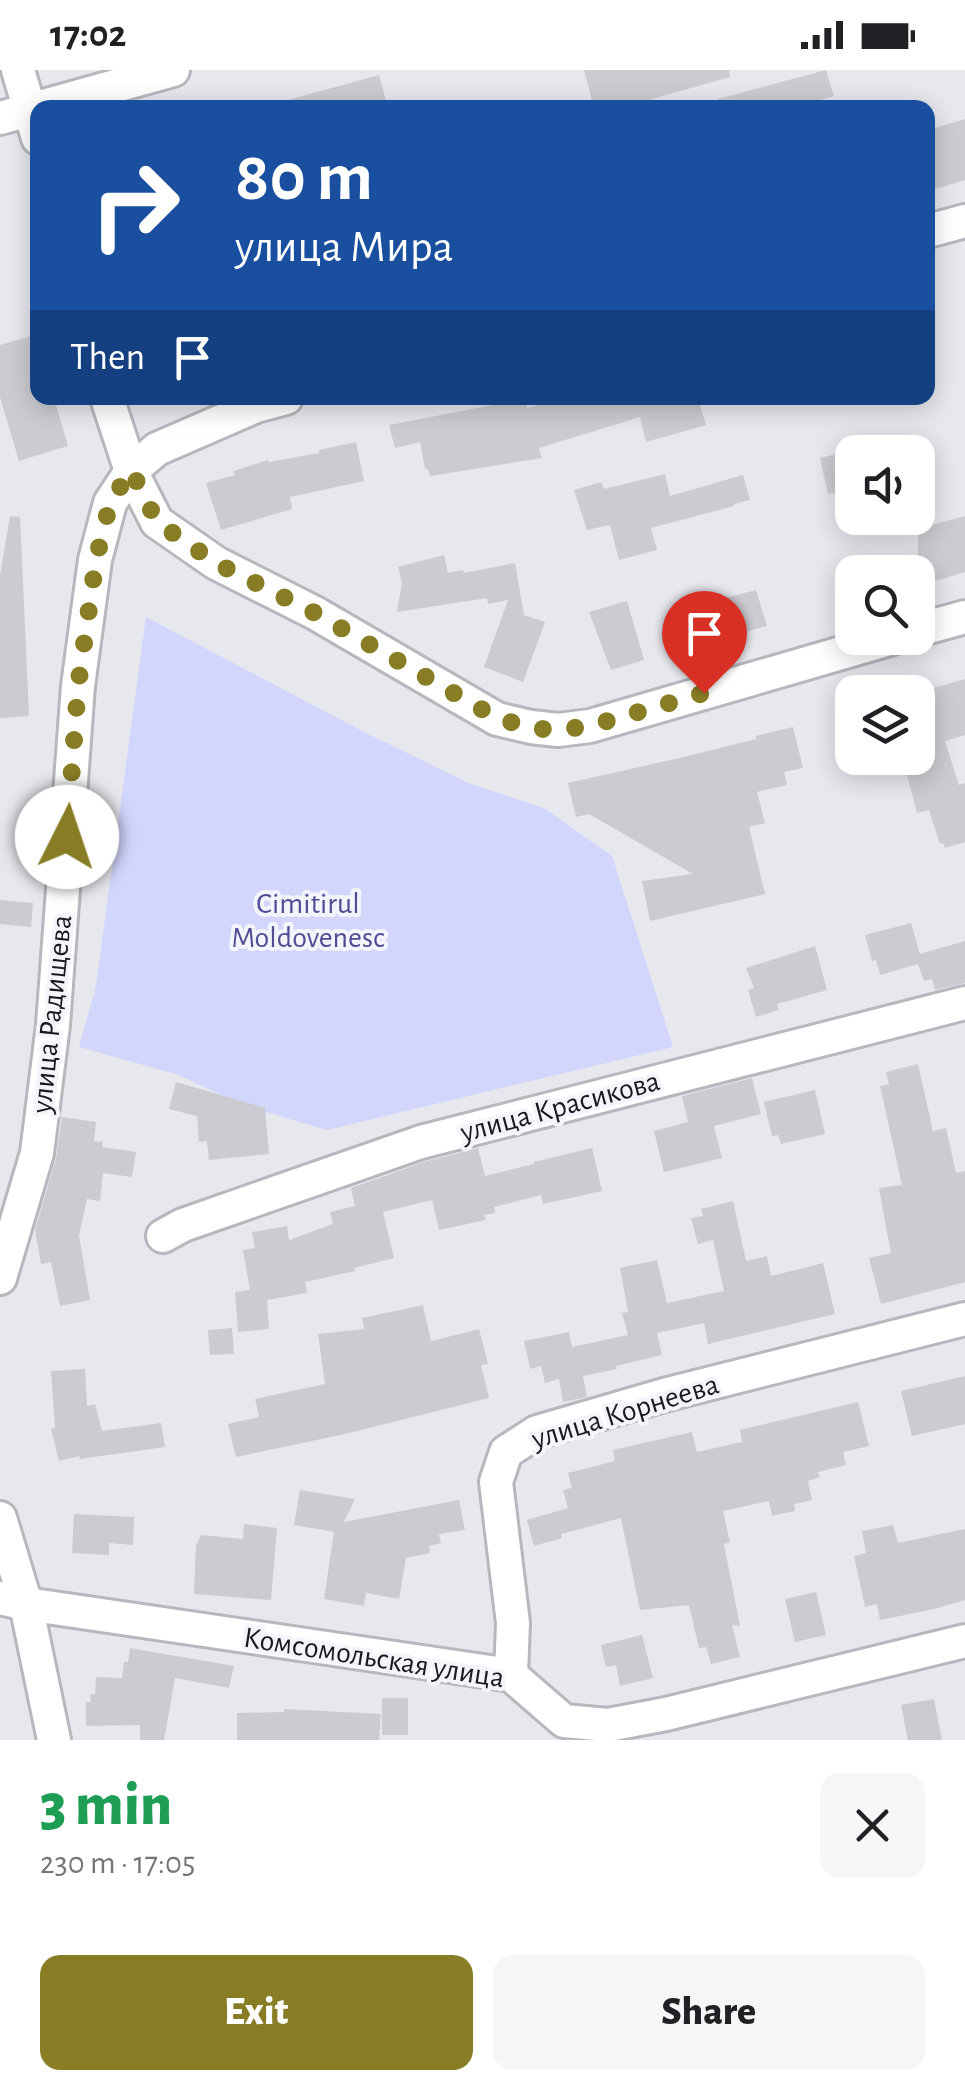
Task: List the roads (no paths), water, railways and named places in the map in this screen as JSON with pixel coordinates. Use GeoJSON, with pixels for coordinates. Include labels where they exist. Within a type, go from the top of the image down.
{"type":"FeatureCollection","features":[{"type":"Feature","properties":{"kind":"street"},"geometry":{"type":"LineString","coordinates":[[18,70],[22,122]]}},
{"type":"Feature","properties":{"kind":"street"},"geometry":{"type":"LineString","coordinates":[[86,100],[173,70]]}},
{"type":"Feature","properties":{"kind":"street"},"geometry":{"type":"LineString","coordinates":[[935,229],[965,221]]}},
{"type":"Feature","properties":{"kind":"street"},"geometry":{"type":"LineString","coordinates":[[110,405],[131,470],[157,522],[216,563],[315,613],[497,718],[531,728],[590,726],[835,655]]}},
{"type":"Feature","properties":{"kind":"street"},"geometry":{"type":"LineString","coordinates":[[131,470],[157,449],[260,405]]}},
{"type":"Feature","properties":{"kind":"street","name":"улица Радищева"},"geometry":{"type":"LineString","coordinates":[[0,1278],[37,1153],[53,1025],[78,686],[96,560],[110,503],[131,470]]}},
{"type":"Feature","properties":{"kind":"street"},"geometry":{"type":"LineString","coordinates":[[935,625],[965,616]]}},
{"type":"Feature","properties":{"kind":"street","name":"улица Красикова"},"geometry":{"type":"LineString","coordinates":[[163,1236],[183,1225],[422,1142],[965,1003]]}},
{"type":"Feature","properties":{"kind":"street","name":"улица Корнеева"},"geometry":{"type":"LineString","coordinates":[[512,1675],[513,1623],[496,1482],[506,1452],[538,1432],[664,1395],[965,1319]]}},
{"type":"Feature","properties":{"kind":"street"},"geometry":{"type":"LineString","coordinates":[[0,1518],[13,1601],[54,1740]]}},
{"type":"Feature","properties":{"kind":"street","name":"Комсомольская улица"},"geometry":{"type":"LineString","coordinates":[[13,1601],[512,1675],[565,1731],[666,1714],[965,1641]]}},
{"type":"Feature","properties":{"kind":"park label","name":"Cimitirul Moldovenesc"},"geometry":{"type":"Point","coordinates":[308,920]}}]}
